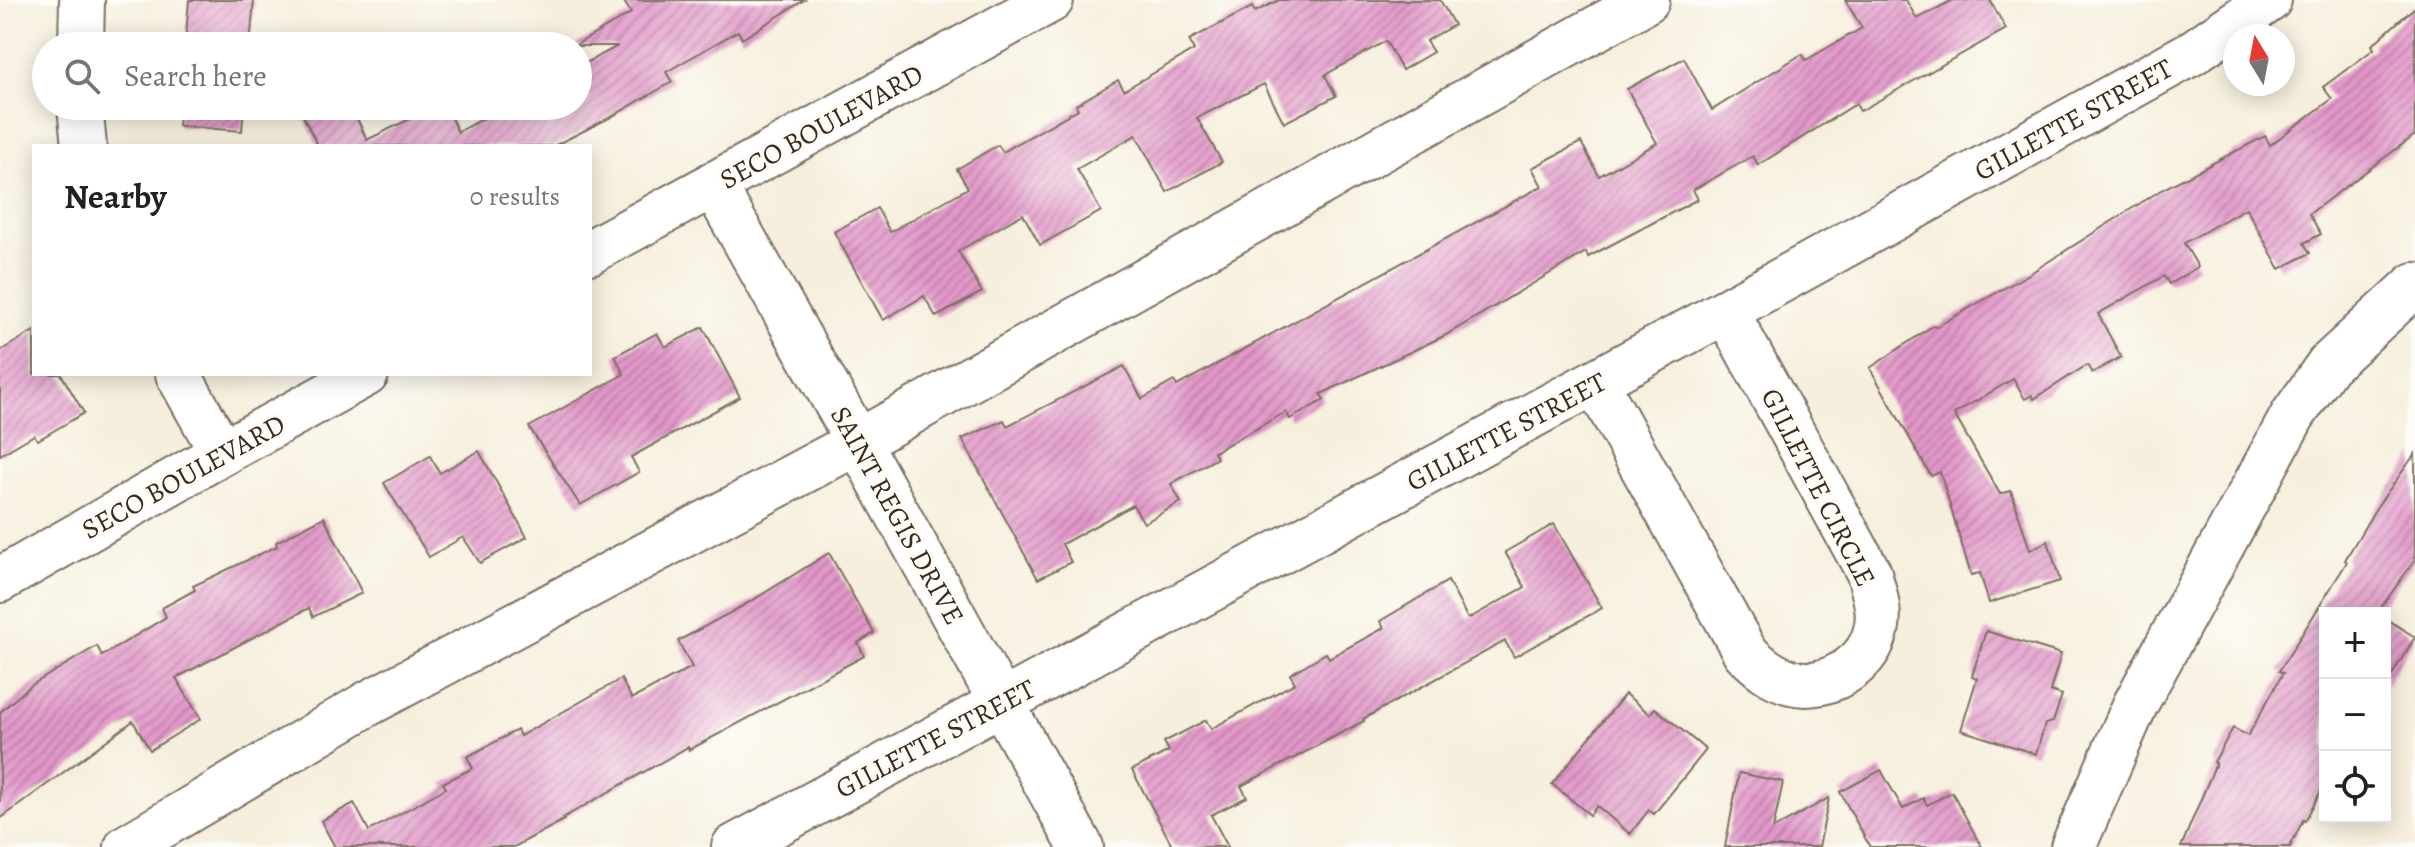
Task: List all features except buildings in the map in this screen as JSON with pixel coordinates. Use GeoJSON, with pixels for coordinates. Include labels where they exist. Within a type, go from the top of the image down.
{"type":"FeatureCollection","features":[{"type":"Feature","properties":{"kind":"street"},"geometry":{"type":"LineString","coordinates":[[81,32],[82,0]]}},
{"type":"Feature","properties":{"kind":"street","name":"SECO BOULEVARD"},"geometry":{"type":"LineString","coordinates":[[592,251],[1051,0]]}},
{"type":"Feature","properties":{"kind":"street"},"geometry":{"type":"LineString","coordinates":[[127,847],[367,704],[858,442],[1647,0]]}},
{"type":"Feature","properties":{"kind":"street","name":"GILLETTE STREET"},"geometry":{"type":"LineString","coordinates":[[734,847],[1596,383],[2192,53],[2269,0]]}},
{"type":"Feature","properties":{"kind":"street"},"geometry":{"type":"LineString","coordinates":[[81,120],[84,144]]}},
{"type":"Feature","properties":{"kind":"street","name":"SAINT REGIS DRIVE"},"geometry":{"type":"LineString","coordinates":[[713,184],[1081,847]]}},
{"type":"Feature","properties":{"kind":"street"},"geometry":{"type":"LineString","coordinates":[[2073,847],[2135,705],[2293,415],[2328,365],[2415,285]]}},
{"type":"Feature","properties":{"kind":"street","name":"GILLETTE CIRCLE"},"geometry":{"type":"LineString","coordinates":[[1596,383],[1745,652],[1765,672],[1793,683],[1818,683],[1845,673],[1863,657],[1875,634],[1878,605],[1869,573],[1726,311]]}},
{"type":"Feature","properties":{"kind":"street"},"geometry":{"type":"LineString","coordinates":[[179,376],[222,453]]}},
{"type":"Feature","properties":{"kind":"street","name":"SECO BOULEVARD"},"geometry":{"type":"LineString","coordinates":[[0,580],[362,376]]}}]}
